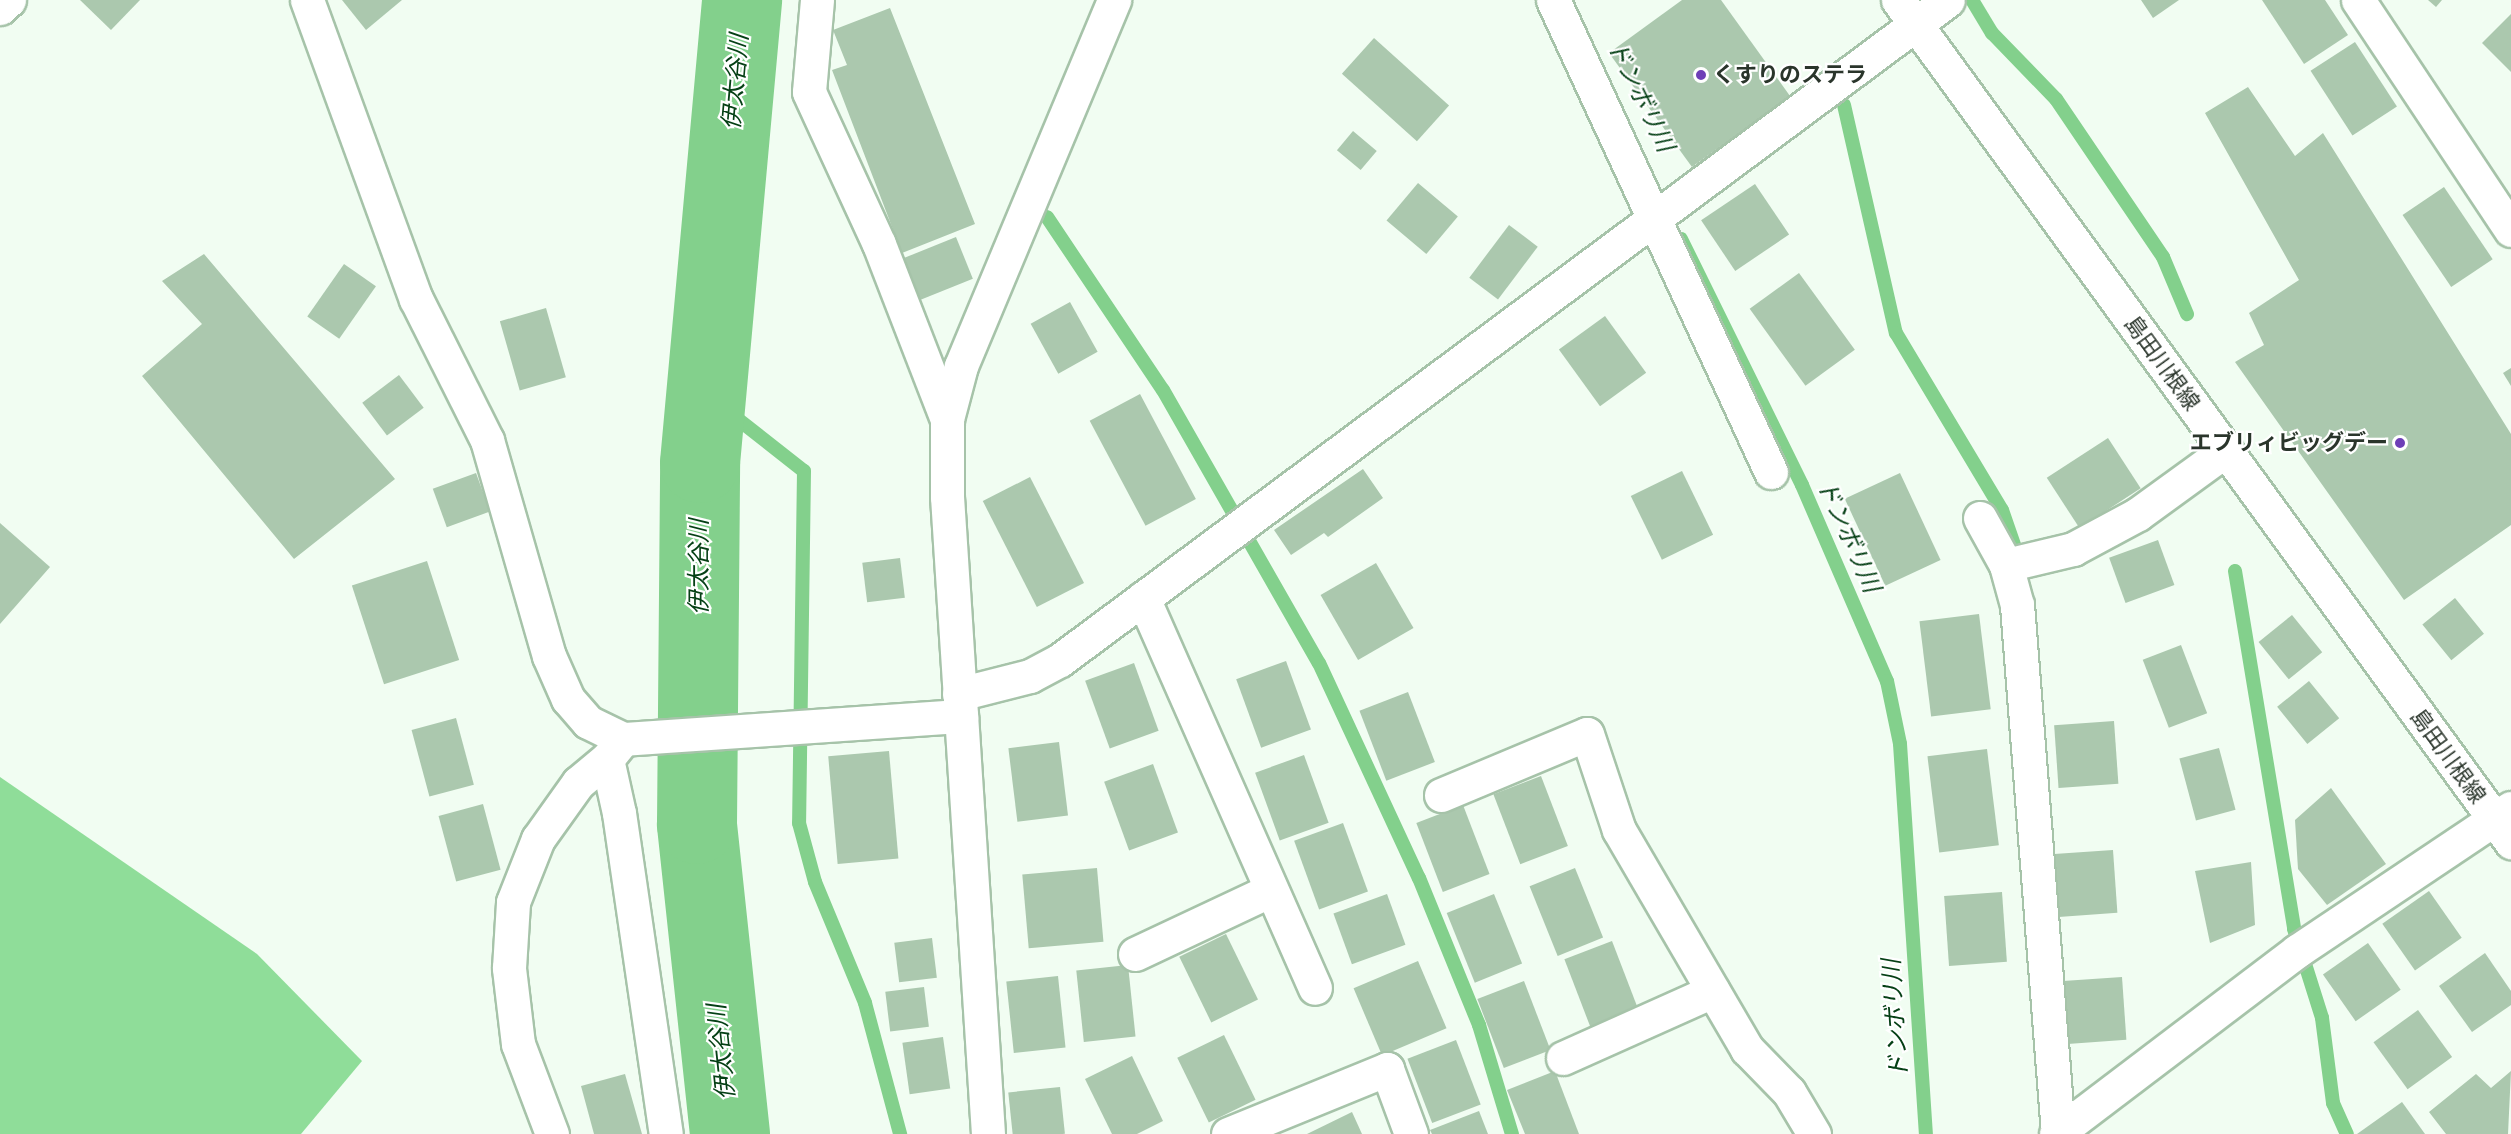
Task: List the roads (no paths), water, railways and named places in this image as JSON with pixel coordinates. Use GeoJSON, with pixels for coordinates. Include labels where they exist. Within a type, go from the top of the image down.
{"type":"FeatureCollection","features":[{"type":"Feature","properties":{"kind":"street"},"geometry":{"type":"LineString","coordinates":[[0,8],[9,0]]}},
{"type":"Feature","properties":{"kind":"street"},"geometry":{"type":"LineString","coordinates":[[307,0],[416,299],[487,440],[549,656],[568,699],[581,714],[622,745]]}},
{"type":"Feature","properties":{"kind":"street"},"geometry":{"type":"LineString","coordinates":[[817,0],[809,92],[879,244],[947,418]]}},
{"type":"Feature","properties":{"kind":"street"},"geometry":{"type":"LineString","coordinates":[[988,1134],[947,497],[947,418],[961,366],[1114,0]]}},
{"type":"Feature","properties":{"kind":"street"},"geometry":{"type":"LineString","coordinates":[[1553,0],[1656,218],[1771,472]]}},
{"type":"Feature","properties":{"kind":"street"},"geometry":{"type":"LineString","coordinates":[[552,1134],[518,1044],[509,968],[513,902],[538,839],[578,783],[622,745],[751,733],[960,705],[1030,676],[1060,660],[1656,218],[1906,12],[1948,0]]}},
{"type":"Feature","properties":{"kind":"street"},"geometry":{"type":"LineString","coordinates":[[2358,0],[2511,230]]}},
{"type":"Feature","properties":{"kind":"street","name":"島田川根線"},"geometry":{"type":"LineString","coordinates":[[1906,12],[2226,450],[2506,823]]}},
{"type":"Feature","properties":{"kind":"street"},"geometry":{"type":"LineString","coordinates":[[2006,565],[2073,549],[2138,514],[2226,450]]}},
{"type":"Feature","properties":{"kind":"street"},"geometry":{"type":"LineString","coordinates":[[1980,518],[2006,565],[2017,605],[2057,1133]]}},
{"type":"Feature","properties":{"kind":"street"},"geometry":{"type":"LineString","coordinates":[[1143,598],[1314,988]]}},
{"type":"Feature","properties":{"kind":"street"},"geometry":{"type":"LineString","coordinates":[[1442,795],[1587,734],[1619,830],[1747,1049],[1789,1092],[1814,1134]]}},
{"type":"Feature","properties":{"kind":"street"},"geometry":{"type":"LineString","coordinates":[[622,745],[619,813],[666,1134]]}},
{"type":"Feature","properties":{"kind":"street"},"geometry":{"type":"LineString","coordinates":[[2057,1133],[2297,951],[2506,823]]}},
{"type":"Feature","properties":{"kind":"street"},"geometry":{"type":"LineString","coordinates":[[1135,954],[1271,890]]}},
{"type":"Feature","properties":{"kind":"street"},"geometry":{"type":"LineString","coordinates":[[1563,1058],[1713,991]]}},
{"type":"Feature","properties":{"kind":"street"},"geometry":{"type":"LineString","coordinates":[[1228,1134],[1387,1069],[1411,1134]]}},
{"type":"Feature","properties":{"kind":"waterway","name":"伊太谷川"},"geometry":{"type":"LineString","coordinates":[[730,1134],[697,824],[700,463],[742,0]]}},
{"type":"Feature","properties":{"kind":"waterway"},"geometry":{"type":"LineString","coordinates":[[1972,0],[1992,33],[2056,99],[2163,257],[2187,314]]}},
{"type":"Feature","properties":{"kind":"waterway"},"geometry":{"type":"LineString","coordinates":[[1844,105],[1896,333],[2002,510],[2020,562]]}},
{"type":"Feature","properties":{"kind":"waterway"},"geometry":{"type":"LineString","coordinates":[[1047,217],[1163,390],[1319,663],[1419,878],[1479,1025],[1512,1134]]}},
{"type":"Feature","properties":{"kind":"waterway","name":"ドンボリ川"},"geometry":{"type":"LineString","coordinates":[[1681,239],[1802,485],[1887,681],[1900,744],[1926,1134]]}},
{"type":"Feature","properties":{"kind":"waterway"},"geometry":{"type":"LineString","coordinates":[[707,395],[804,471],[799,823],[815,882],[865,1003],[900,1134]]}},
{"type":"Feature","properties":{"kind":"waterway"},"geometry":{"type":"LineString","coordinates":[[2235,571],[2294,929],[2322,1018],[2333,1103],[2347,1134]]}},
{"type":"Feature","properties":{"kind":"place","name":"くすりのステラ"},"geometry":{"type":"Point","coordinates":[1701,75]}},
{"type":"Feature","properties":{"kind":"place","name":"エブリィビッグデー"},"geometry":{"type":"Point","coordinates":[2400,443]}}]}
